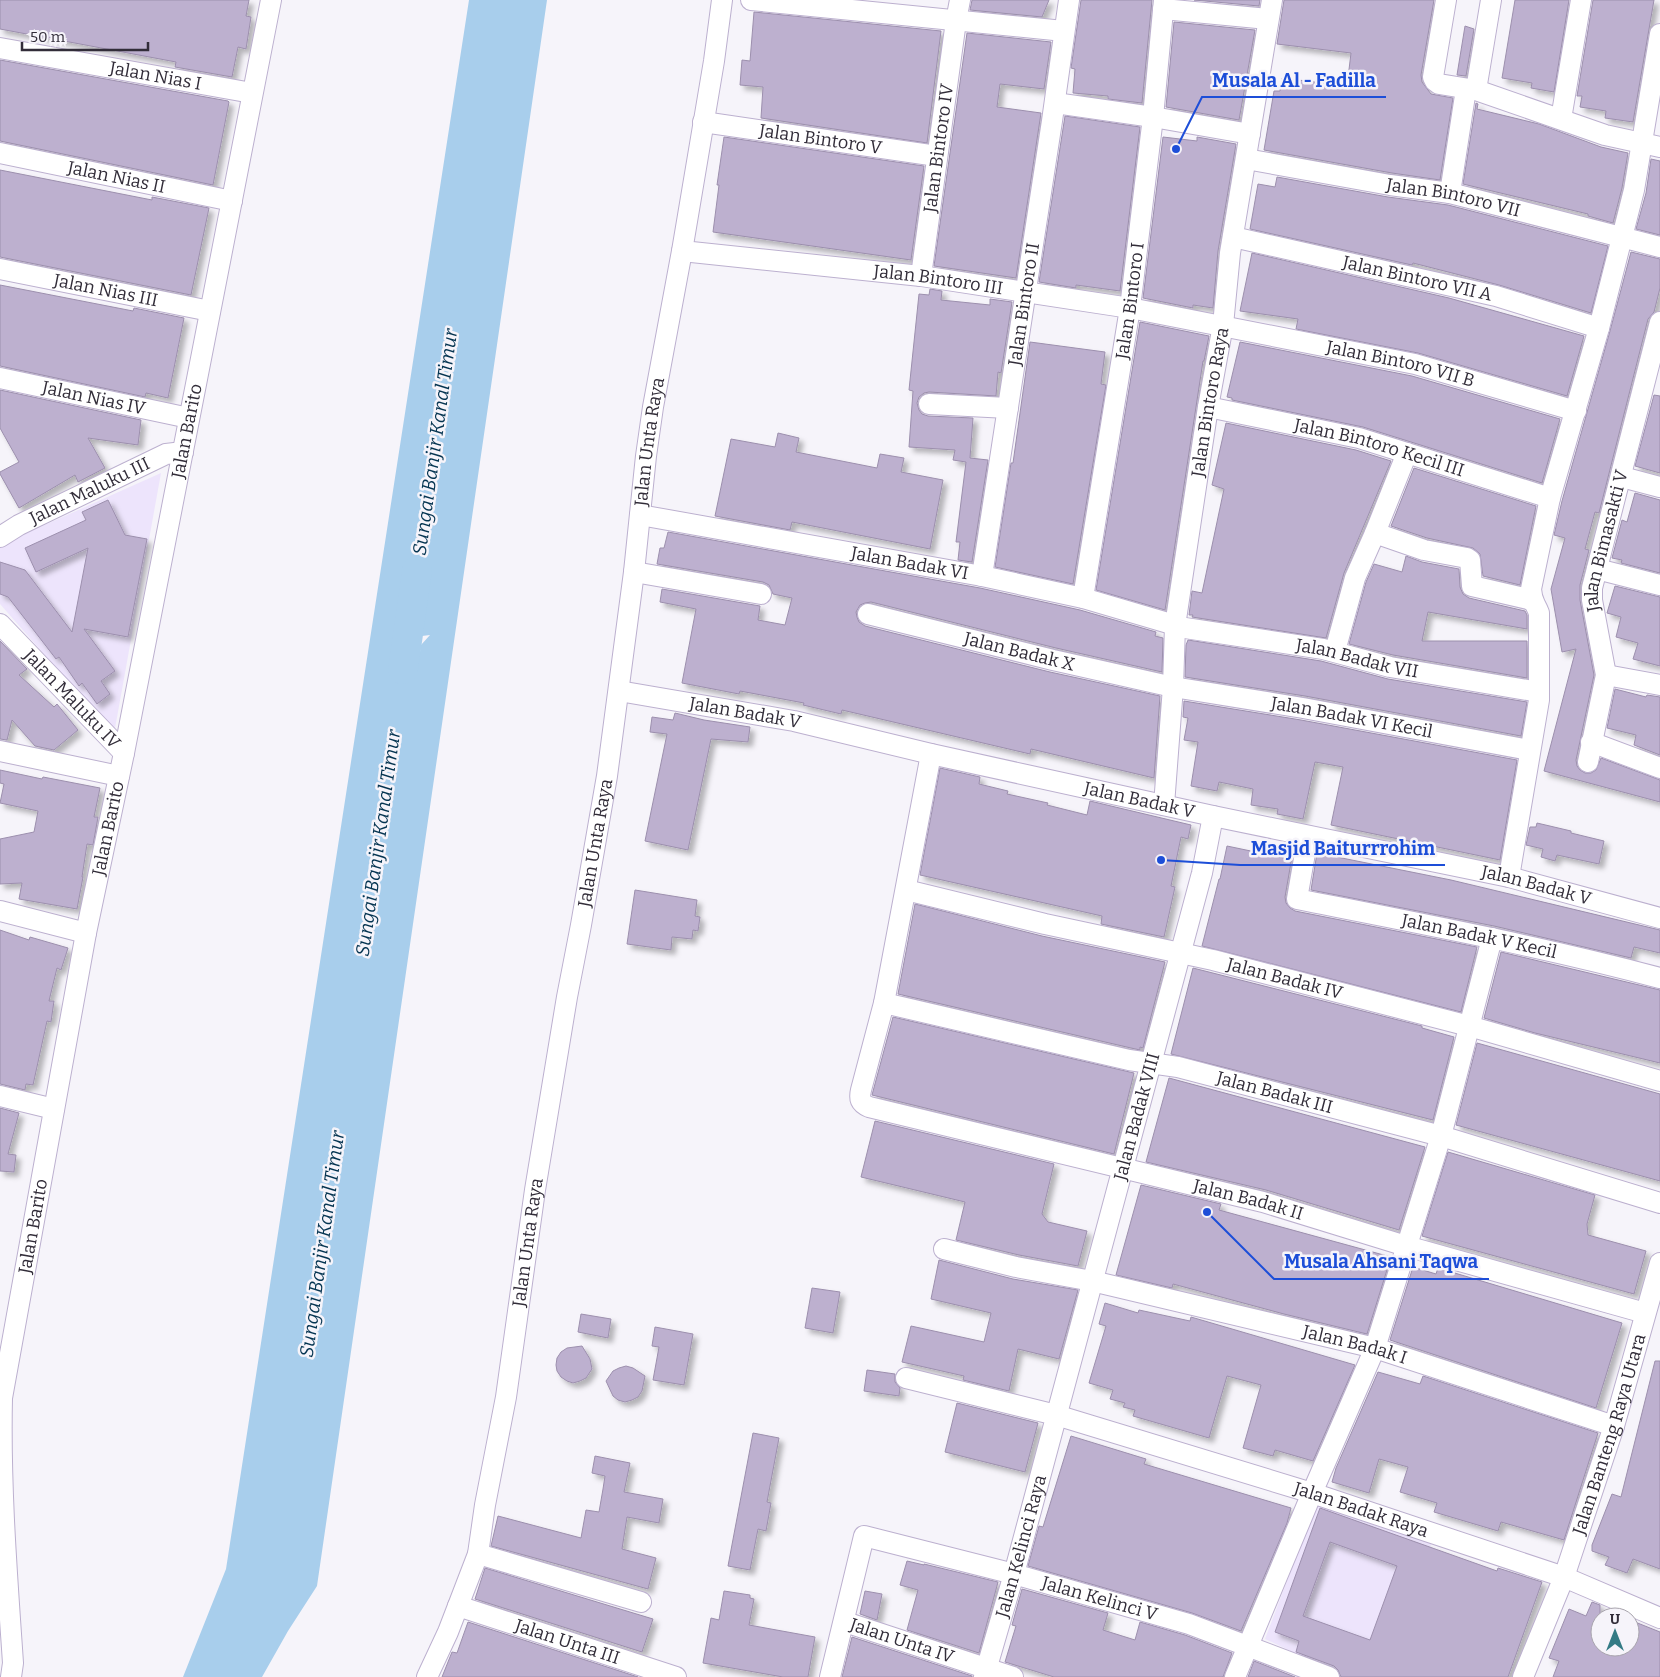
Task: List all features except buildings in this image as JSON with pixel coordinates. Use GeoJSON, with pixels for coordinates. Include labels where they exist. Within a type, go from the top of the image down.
{"type":"FeatureCollection","features":[{"type":"Feature","properties":{"kind":"street","name":"Jalan Barito"},"geometry":{"type":"LineString","coordinates":[[14,1672],[3,1556],[2,1398],[86,934],[124,753],[271,0]]}},
{"type":"Feature","properties":{"kind":"street","name":"Jalan Unta Raya"},"geometry":{"type":"LineString","coordinates":[[427,1677],[478,1554],[485,1505],[506,1397],[535,1190],[565,1006],[596,842],[634,572],[654,407],[714,61],[722,0]]}},
{"type":"Feature","properties":{"kind":"street"},"geometry":{"type":"LineString","coordinates":[[751,0],[832,4],[956,21],[1064,31]]}},
{"type":"Feature","properties":{"kind":"street","name":"Jalan Bintoro IV"},"geometry":{"type":"LineString","coordinates":[[921,276],[960,0]]}},
{"type":"Feature","properties":{"kind":"street","name":"Jalan Bintoro II"},"geometry":{"type":"LineString","coordinates":[[982,576],[1055,103],[1069,0]]}},
{"type":"Feature","properties":{"kind":"street"},"geometry":{"type":"LineString","coordinates":[[1446,0],[1433,77],[1435,81],[1440,84],[1471,90],[1605,134],[1652,145]]}},
{"type":"Feature","properties":{"kind":"street"},"geometry":{"type":"LineString","coordinates":[[1450,193],[1491,0]]}},
{"type":"Feature","properties":{"kind":"street"},"geometry":{"type":"LineString","coordinates":[[1561,119],[1581,0]]}},
{"type":"Feature","properties":{"kind":"street"},"geometry":{"type":"LineString","coordinates":[[1163,4],[1270,10]]}},
{"type":"Feature","properties":{"kind":"street","name":"Jalan Bintoro I"},"geometry":{"type":"LineString","coordinates":[[1084,598],[1130,308],[1153,117],[1163,4]]}},
{"type":"Feature","properties":{"kind":"street","name":"Jalan Bintoro Raya"},"geometry":{"type":"LineString","coordinates":[[1164,804],[1173,686],[1175,626],[1208,407],[1223,325],[1233,237],[1270,10]]}},
{"type":"Feature","properties":{"kind":"street"},"geometry":{"type":"LineString","coordinates":[[1509,877],[1540,692],[1540,613],[1532,600],[1531,589],[1550,498],[1599,328],[1634,190],[1652,145],[1660,34]]}},
{"type":"Feature","properties":{"kind":"street","name":"Jalan Nias I"},"geometry":{"type":"LineString","coordinates":[[0,48],[252,93]]}},
{"type":"Feature","properties":{"kind":"street"},"geometry":{"type":"LineString","coordinates":[[1055,103],[1153,117],[1250,134]]}},
{"type":"Feature","properties":{"kind":"street","name":"Jalan Bintoro V"},"geometry":{"type":"LineString","coordinates":[[703,122],[937,156]]}},
{"type":"Feature","properties":{"kind":"street","name":"Jalan Nias II"},"geometry":{"type":"LineString","coordinates":[[0,153],[232,200]]}},
{"type":"Feature","properties":{"kind":"street","name":"Jalan Bintoro VII"},"geometry":{"type":"LineString","coordinates":[[1246,159],[1390,185],[1450,193],[1660,247]]}},
{"type":"Feature","properties":{"kind":"street","name":"Jalan Bintoro VII A"},"geometry":{"type":"LineString","coordinates":[[1233,237],[1496,296],[1599,328]]}},
{"type":"Feature","properties":{"kind":"street","name":"Jalan Bintoro III"},"geometry":{"type":"LineString","coordinates":[[682,251],[921,276],[1130,308],[1223,325]]}},
{"type":"Feature","properties":{"kind":"street","name":"Jalan Nias III"},"geometry":{"type":"LineString","coordinates":[[0,269],[210,311]]}},
{"type":"Feature","properties":{"kind":"street","name":"Jalan Bimasakti V"},"geometry":{"type":"LineString","coordinates":[[1588,762],[1606,675],[1592,600],[1592,588],[1660,322]]}},
{"type":"Feature","properties":{"kind":"street","name":"Jalan Bintoro VII B"},"geometry":{"type":"LineString","coordinates":[[1223,325],[1415,364],[1576,411]]}},
{"type":"Feature","properties":{"kind":"street","name":"Jalan Nias IV"},"geometry":{"type":"LineString","coordinates":[[0,378],[189,418]]}},
{"type":"Feature","properties":{"kind":"street"},"geometry":{"type":"LineString","coordinates":[[929,404],[1008,408]]}},
{"type":"Feature","properties":{"kind":"street","name":"Jalan Bintoro Kecil III"},"geometry":{"type":"LineString","coordinates":[[1208,407],[1359,438],[1550,498]]}},
{"type":"Feature","properties":{"kind":"street","name":"Jalan Maluku III"},"geometry":{"type":"LineString","coordinates":[[0,537],[19,525],[166,454],[183,452]]}},
{"type":"Feature","properties":{"kind":"street"},"geometry":{"type":"LineString","coordinates":[[1335,651],[1355,578],[1407,453]]}},
{"type":"Feature","properties":{"kind":"street"},"geometry":{"type":"LineString","coordinates":[[1622,476],[1660,487]]}},
{"type":"Feature","properties":{"kind":"street","name":"Jalan Badak VI"},"geometry":{"type":"LineString","coordinates":[[640,514],[982,576],[1084,598],[1175,626]]}},
{"type":"Feature","properties":{"kind":"street"},"geometry":{"type":"LineString","coordinates":[[1375,533],[1424,550],[1467,558],[1470,560],[1472,586],[1532,600]]}},
{"type":"Feature","properties":{"kind":"street"},"geometry":{"type":"LineString","coordinates":[[1597,569],[1660,585]]}},
{"type":"Feature","properties":{"kind":"street"},"geometry":{"type":"LineString","coordinates":[[634,572],[761,594]]}},
{"type":"Feature","properties":{"kind":"street","name":"Jalan Badak X"},"geometry":{"type":"LineString","coordinates":[[868,614],[1053,660],[1173,686]]}},
{"type":"Feature","properties":{"kind":"street","name":"Jalan Maluku IV"},"geometry":{"type":"LineString","coordinates":[[0,624],[124,753]]}},
{"type":"Feature","properties":{"kind":"street","name":"Jalan Badak VII"},"geometry":{"type":"LineString","coordinates":[[1175,626],[1335,651],[1390,667],[1540,692]]}},
{"type":"Feature","properties":{"kind":"street"},"geometry":{"type":"LineString","coordinates":[[1606,675],[1660,685]]}},
{"type":"Feature","properties":{"kind":"street","name":"Jalan Badak VI Kecil"},"geometry":{"type":"LineString","coordinates":[[1173,686],[1529,750]]}},
{"type":"Feature","properties":{"kind":"street","name":"Jalan Badak V"},"geometry":{"type":"LineString","coordinates":[[618,691],[794,721],[932,754],[1213,816],[1509,877],[1660,918]]}},
{"type":"Feature","properties":{"kind":"street"},"geometry":{"type":"LineString","coordinates":[[1592,742],[1660,768]]}},
{"type":"Feature","properties":{"kind":"street"},"geometry":{"type":"LineString","coordinates":[[0,751],[119,776]]}},
{"type":"Feature","properties":{"kind":"street"},"geometry":{"type":"LineString","coordinates":[[884,1003],[932,754]]}},
{"type":"Feature","properties":{"kind":"street","name":"Jalan Badak VIII"},"geometry":{"type":"LineString","coordinates":[[1056,1415],[1202,873],[1213,816]]}},
{"type":"Feature","properties":{"kind":"street","name":"Jalan Badak V Kecil"},"geometry":{"type":"LineString","coordinates":[[1308,836],[1297,898],[1492,938],[1660,978]]}},
{"type":"Feature","properties":{"kind":"street","name":"Jalan Badak IV"},"geometry":{"type":"LineString","coordinates":[[906,890],[1045,924],[1180,953],[1469,1026],[1660,1081]]}},
{"type":"Feature","properties":{"kind":"street"},"geometry":{"type":"LineString","coordinates":[[0,911],[86,934]]}},
{"type":"Feature","properties":{"kind":"street"},"geometry":{"type":"LineString","coordinates":[[1235,1677],[1375,1348],[1441,1136],[1492,938]]}},
{"type":"Feature","properties":{"kind":"street","name":"Jalan Badak III"},"geometry":{"type":"LineString","coordinates":[[884,1003],[1129,1060],[1178,1067],[1441,1136],[1660,1203]]}},
{"type":"Feature","properties":{"kind":"street","name":"Jalan Badak II"},"geometry":{"type":"LineString","coordinates":[[884,1003],[861,1090],[860,1100],[869,1107],[1263,1202],[1406,1246],[1645,1313]]}},
{"type":"Feature","properties":{"kind":"street"},"geometry":{"type":"LineString","coordinates":[[0,1096],[54,1109]]}},
{"type":"Feature","properties":{"kind":"street","name":"Jalan Badak I"},"geometry":{"type":"LineString","coordinates":[[944,1249],[1016,1267],[1092,1281],[1375,1348],[1614,1426]]}},
{"type":"Feature","properties":{"kind":"street","name":"Jalan Banteng Raya Utara"},"geometry":{"type":"LineString","coordinates":[[1523,1677],[1564,1577],[1614,1426],[1630,1377],[1645,1313],[1660,1263]]}},
{"type":"Feature","properties":{"kind":"street"},"geometry":{"type":"LineString","coordinates":[[906,1378],[1056,1415]]}},
{"type":"Feature","properties":{"kind":"street","name":"Jalan Badak Raya"},"geometry":{"type":"LineString","coordinates":[[1056,1415],[1312,1493],[1564,1577],[1658,1612]]}},
{"type":"Feature","properties":{"kind":"street","name":"Jalan Kelinci Raya"},"geometry":{"type":"LineString","coordinates":[[985,1673],[1014,1574],[1056,1415]]}},
{"type":"Feature","properties":{"kind":"street","name":"Jalan Kelinci V"},"geometry":{"type":"LineString","coordinates":[[864,1536],[1014,1574],[1188,1624],[1329,1677]]}},
{"type":"Feature","properties":{"kind":"street","name":"Jalan Unta IV"},"geometry":{"type":"LineString","coordinates":[[864,1536],[845,1622],[985,1673],[1013,1677]]}},
{"type":"Feature","properties":{"kind":"street"},"geometry":{"type":"LineString","coordinates":[[478,1554],[642,1602]]}},
{"type":"Feature","properties":{"kind":"street","name":"Jalan Unta III"},"geometry":{"type":"LineString","coordinates":[[458,1606],[676,1677]]}},
{"type":"Feature","properties":{"kind":"street"},"geometry":{"type":"LineString","coordinates":[[830,1677],[845,1622]]}},
{"type":"Feature","properties":{"kind":"shaded area"},"geometry":{"type":"Polygon","coordinates":[[[161,473],[114,734],[0,604],[0,545],[161,473]]]}},
{"type":"Feature","properties":{"kind":"shaded area"},"geometry":{"type":"Polygon","coordinates":[[[1320,1500],[1433,1539],[1385,1669],[1358,1676],[1295,1653],[1265,1639],[1320,1500]]]}},
{"type":"Feature","properties":{"kind":"water"},"geometry":{"type":"Polygon","coordinates":[[[469,0],[547,0],[317,1586],[288,1631],[262,1677],[183,1677],[226,1569],[469,0]],[[418,588],[414,592],[408,635],[412,657],[420,652],[421,645],[430,635],[422,636],[419,624],[423,616],[418,588]]]}},
{"type":"Feature","properties":{"kind":"waterway","name":"Sungai Banjir Kanal Timur"},"geometry":{"type":"LineString","coordinates":[[403,669],[417,571]]}},
{"type":"Feature","properties":{"kind":"place","name":"Musala Al - Fadilla"},"geometry":{"type":"Point","coordinates":[1176,149]}},
{"type":"Feature","properties":{"kind":"place","name":"Masjid Baiturrrohim"},"geometry":{"type":"Point","coordinates":[1161,860]}},
{"type":"Feature","properties":{"kind":"place","name":"Musala Ahsani Taqwa"},"geometry":{"type":"Point","coordinates":[1207,1212]}}]}
